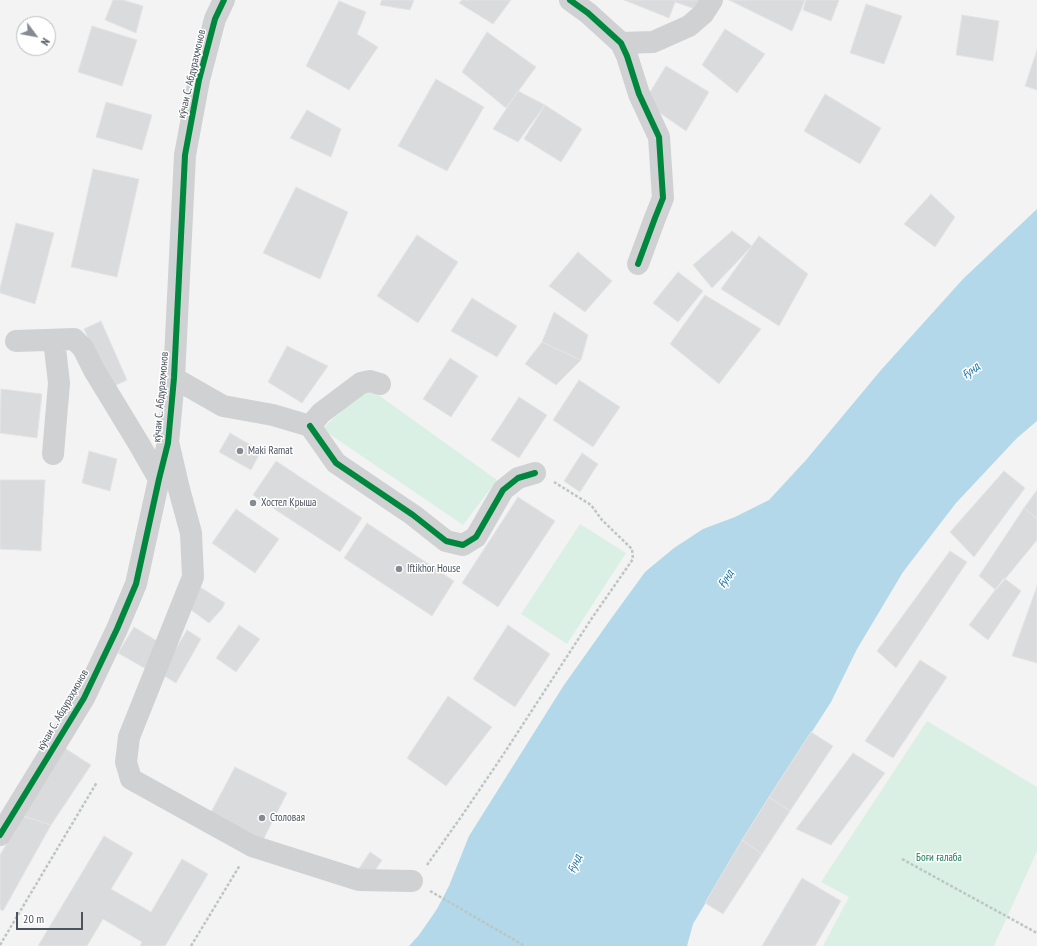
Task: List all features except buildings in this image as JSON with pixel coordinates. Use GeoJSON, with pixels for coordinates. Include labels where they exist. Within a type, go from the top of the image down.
{"type":"FeatureCollection","features":[{"type":"Feature","properties":{"kind":"street","name":"кӯчаи С. Абдураҳмонов"},"geometry":{"type":"LineString","coordinates":[[0,835],[84,698],[117,629],[136,584],[168,443],[174,378],[185,155],[199,80],[215,19],[224,0]]}},
{"type":"Feature","properties":{"kind":"street"},"geometry":{"type":"LineString","coordinates":[[570,0],[588,13],[621,43],[627,56],[639,94],[659,137],[663,198],[654,218],[638,264]]}},
{"type":"Feature","properties":{"kind":"street"},"geometry":{"type":"LineString","coordinates":[[621,43],[653,42],[689,26],[703,14],[712,0]]}},
{"type":"Feature","properties":{"kind":"street"},"geometry":{"type":"LineString","coordinates":[[53,454],[59,384],[54,340]]}},
{"type":"Feature","properties":{"kind":"street"},"geometry":{"type":"LineString","coordinates":[[16,341],[74,340],[83,348],[94,370],[159,479]]}},
{"type":"Feature","properties":{"kind":"street"},"geometry":{"type":"LineString","coordinates":[[174,378],[223,406],[273,415],[310,426],[336,463],[413,514],[446,541],[463,545],[476,537],[503,490],[518,478],[535,473]]}},
{"type":"Feature","properties":{"kind":"street"},"geometry":{"type":"LineString","coordinates":[[310,426],[321,413],[361,383],[370,381],[380,384]]}},
{"type":"Feature","properties":{"kind":"street"},"geometry":{"type":"LineString","coordinates":[[168,443],[191,534],[193,577],[128,737],[126,762],[131,779],[252,846],[359,880],[412,881]]}},
{"type":"Feature","properties":{"kind":"path"},"geometry":{"type":"LineString","coordinates":[[525,946],[412,881],[461,818],[632,559],[632,549],[602,520],[591,505],[547,478],[535,473]]}},
{"type":"Feature","properties":{"kind":"path"},"geometry":{"type":"LineString","coordinates":[[0,945],[97,782]]}},
{"type":"Feature","properties":{"kind":"path"},"geometry":{"type":"LineString","coordinates":[[191,946],[252,846]]}},
{"type":"Feature","properties":{"kind":"path"},"geometry":{"type":"LineString","coordinates":[[902,859],[1037,933]]}},
{"type":"Feature","properties":{"kind":"green space"},"geometry":{"type":"Polygon","coordinates":[[[370,389],[497,480],[463,525],[322,429],[359,395],[370,389]]]}},
{"type":"Feature","properties":{"kind":"green space"},"geometry":{"type":"Polygon","coordinates":[[[580,524],[626,553],[567,644],[521,614],[580,524]]]}},
{"type":"Feature","properties":{"kind":"green space","name":"Боғи ғалаба"},"geometry":{"type":"Polygon","coordinates":[[[927,721],[1037,787],[1037,851],[994,946],[823,946],[849,897],[821,882],[927,721]]]}},
{"type":"Feature","properties":{"kind":"water","name":"Ғунд"},"geometry":{"type":"Polygon","coordinates":[[[1037,209],[1037,421],[1017,438],[956,503],[903,572],[857,649],[831,702],[750,828],[693,924],[687,946],[409,946],[419,935],[437,909],[449,886],[469,836],[564,685],[645,572],[674,548],[703,529],[735,517],[769,500],[806,460],[881,370],[963,279],[1037,209]]]}},
{"type":"Feature","properties":{"kind":"cycle path"},"geometry":{"type":"LineString","coordinates":[[0,835],[84,698],[117,629],[136,584],[168,443],[174,378],[185,155],[199,80],[215,19],[224,0]]}},
{"type":"Feature","properties":{"kind":"cycle path"},"geometry":{"type":"LineString","coordinates":[[570,0],[588,13],[621,43],[627,56],[639,94],[659,137],[663,198],[638,264]]}},
{"type":"Feature","properties":{"kind":"cycle path"},"geometry":{"type":"LineString","coordinates":[[310,426],[336,463],[413,515],[446,541],[463,545],[476,537],[503,490],[518,478],[535,473]]}},
{"type":"Feature","properties":{"kind":"place","name":"Maki Ramat"},"geometry":{"type":"Point","coordinates":[240,451]}},
{"type":"Feature","properties":{"kind":"place","name":"Хостел Крыша"},"geometry":{"type":"Point","coordinates":[253,503]}},
{"type":"Feature","properties":{"kind":"place","name":"Iftikhor House"},"geometry":{"type":"Point","coordinates":[399,569]}},
{"type":"Feature","properties":{"kind":"place","name":"Столовая"},"geometry":{"type":"Point","coordinates":[262,818]}}]}
